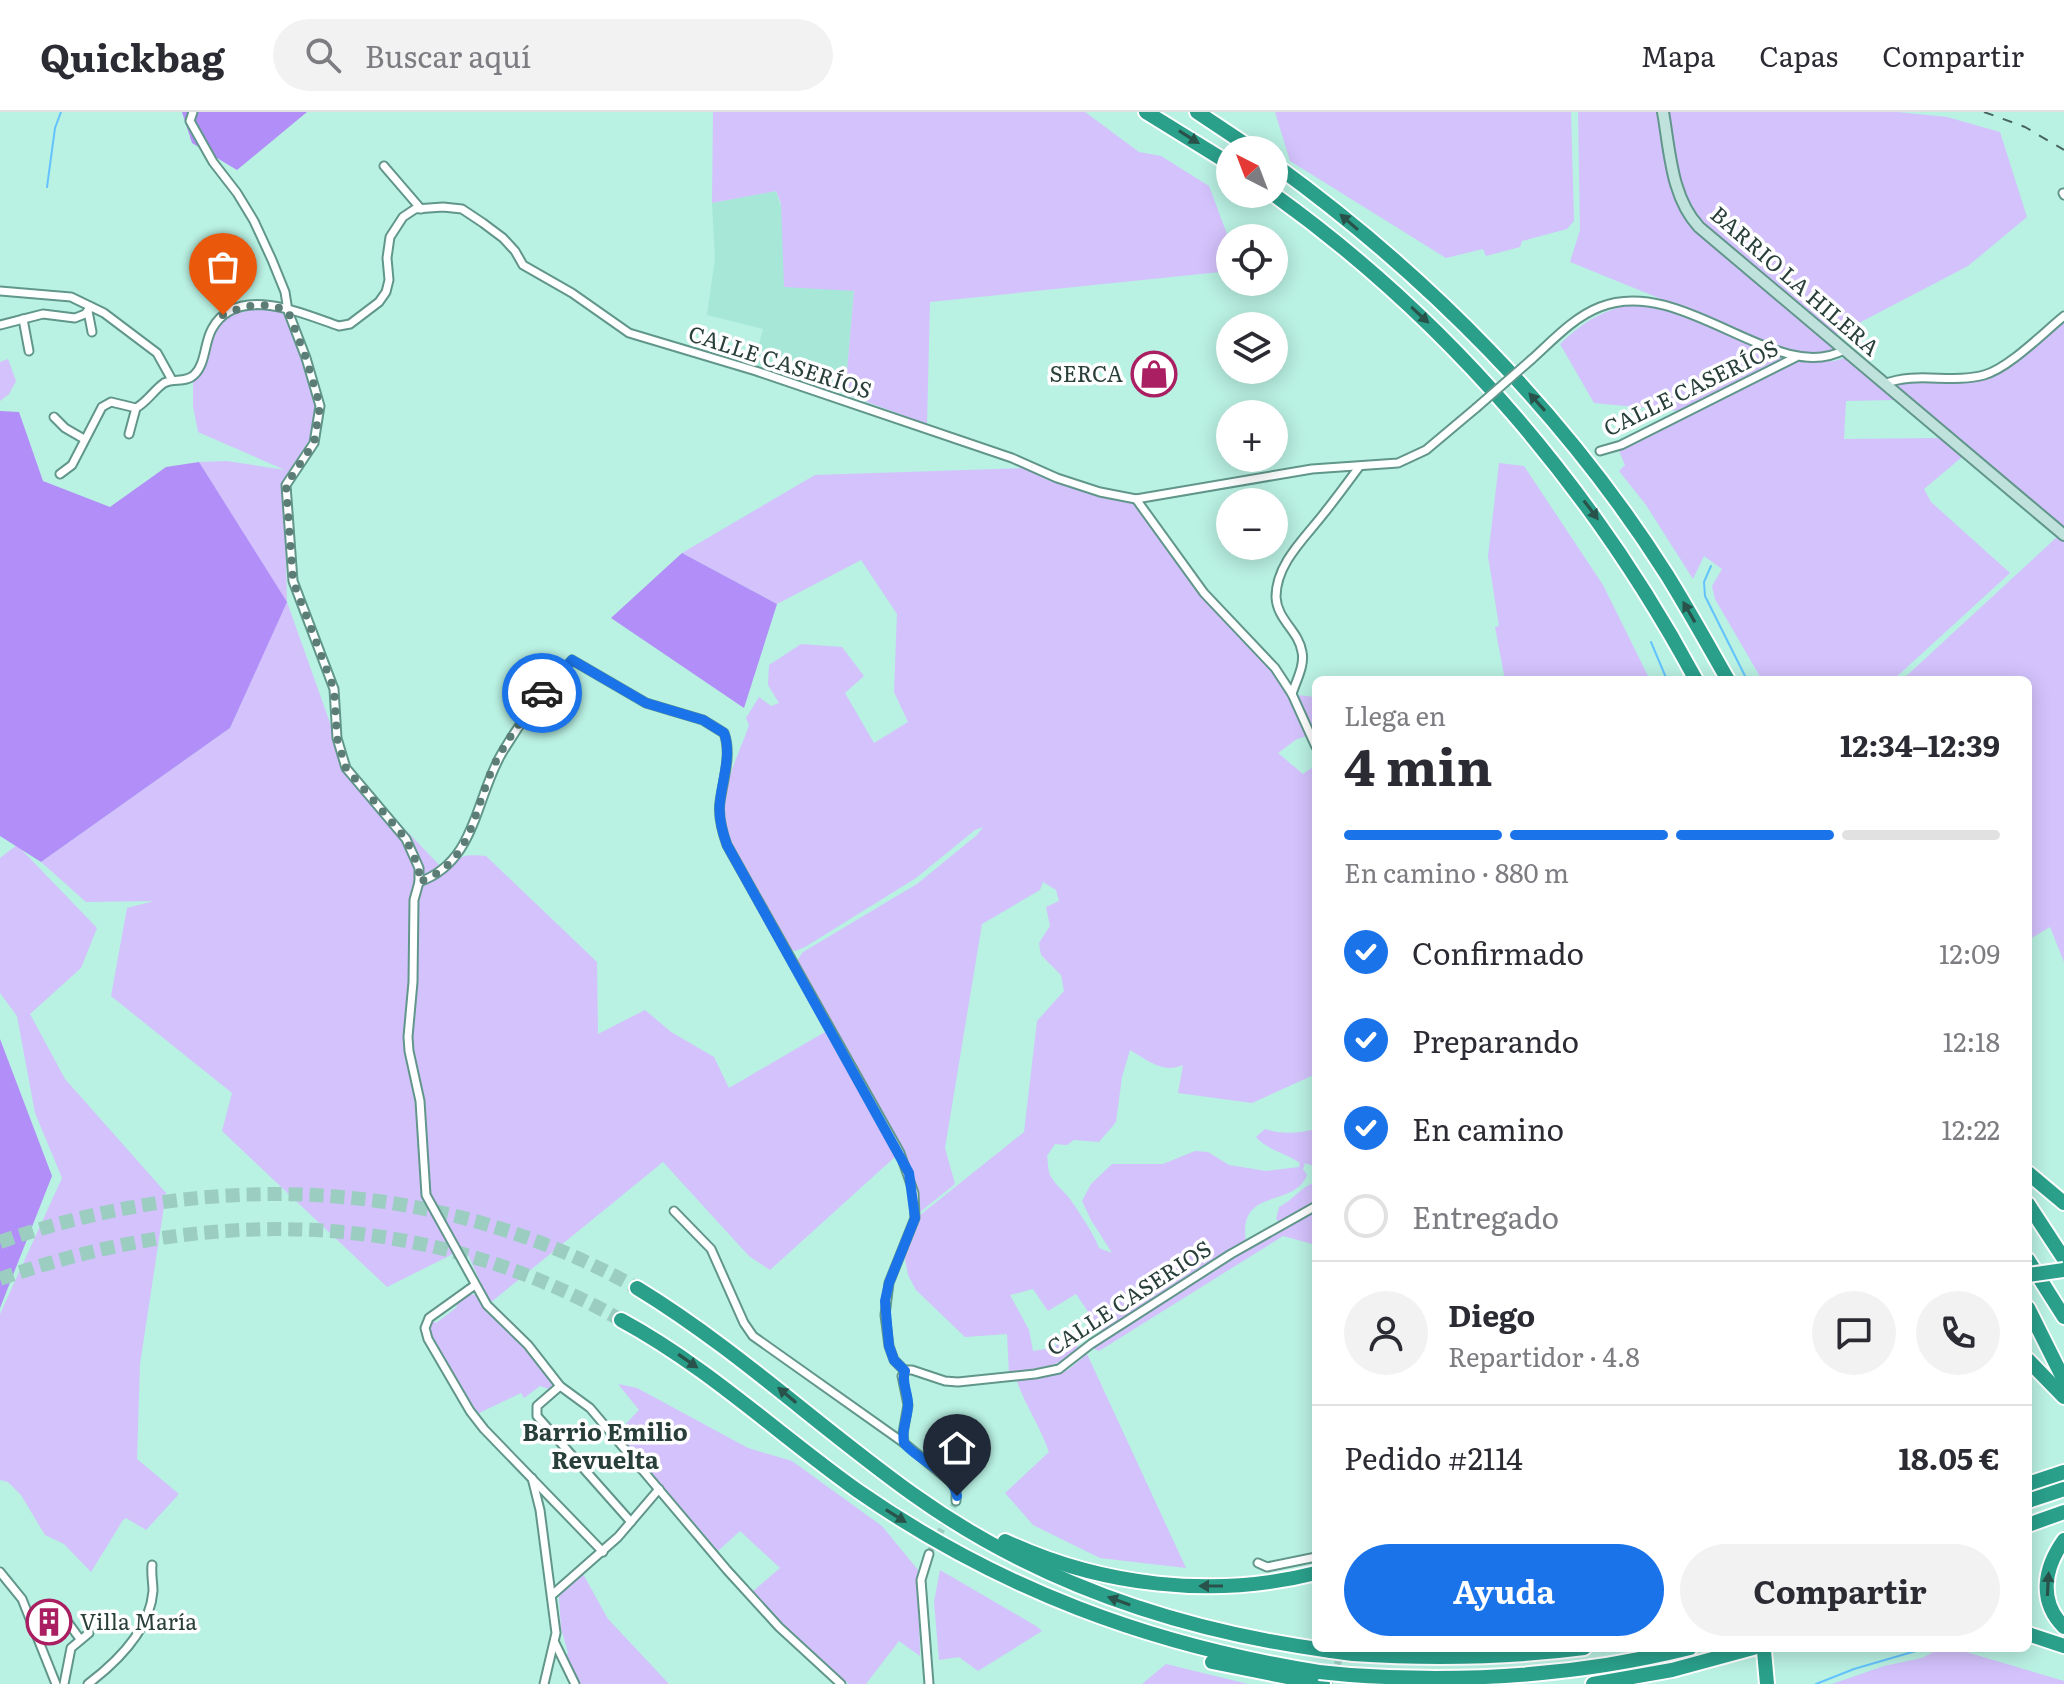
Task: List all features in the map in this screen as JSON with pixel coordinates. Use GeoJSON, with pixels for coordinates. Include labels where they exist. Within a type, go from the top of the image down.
{"type":"FeatureCollection","features":[{"type":"Feature","properties":{"kind":"highway"},"geometry":{"type":"LineString","coordinates":[[1146,112],[1216,155]]}},
{"type":"Feature","properties":{"kind":"highway"},"geometry":{"type":"LineString","coordinates":[[1197,112],[1233,136]]}},
{"type":"Feature","properties":{"kind":"highway"},"geometry":{"type":"LineString","coordinates":[[1288,174],[1342,215],[1393,260],[1459,321],[1542,407],[1643,540],[1726,676]]}},
{"type":"Feature","properties":{"kind":"highway"},"geometry":{"type":"LineString","coordinates":[[1288,206],[1373,272],[1426,321],[1516,417],[1573,487],[1633,569],[1694,676]]}},
{"type":"Feature","properties":{"kind":"highway"},"geometry":{"type":"LineString","coordinates":[[2032,1176],[2064,1203]]}},
{"type":"Feature","properties":{"kind":"highway"},"geometry":{"type":"LineString","coordinates":[[2032,1210],[2064,1259]]}},
{"type":"Feature","properties":{"kind":"highway"},"geometry":{"type":"LineString","coordinates":[[2032,1266],[2064,1317]]}},
{"type":"Feature","properties":{"kind":"highway"},"geometry":{"type":"LineString","coordinates":[[2032,1274],[2064,1270]]}},
{"type":"Feature","properties":{"kind":"highway"},"geometry":{"type":"LineString","coordinates":[[637,1288],[734,1353],[915,1496],[1005,1551],[1069,1582],[1119,1601],[1211,1629],[1312,1648]]}},
{"type":"Feature","properties":{"kind":"highway"},"geometry":{"type":"LineString","coordinates":[[2032,1316],[2064,1380]]}},
{"type":"Feature","properties":{"kind":"highway"},"geometry":{"type":"LineString","coordinates":[[621,1320],[709,1375],[875,1502],[977,1563],[1058,1601],[1157,1637],[1319,1680],[1350,1675],[1430,1680],[1539,1675],[1671,1652]]}},
{"type":"Feature","properties":{"kind":"highway"},"geometry":{"type":"LineString","coordinates":[[2032,1364],[2064,1397]]}},
{"type":"Feature","properties":{"kind":"highway"},"geometry":{"type":"LineString","coordinates":[[848,1444],[958,1517],[1020,1548],[1058,1562],[1112,1576],[1172,1585],[1233,1586],[1265,1583],[1312,1572]]}},
{"type":"Feature","properties":{"kind":"highway"},"geometry":{"type":"LineString","coordinates":[[2032,1481],[2064,1470]]}},
{"type":"Feature","properties":{"kind":"highway"},"geometry":{"type":"LineString","coordinates":[[2032,1500],[2064,1489]]}},
{"type":"Feature","properties":{"kind":"highway"},"geometry":{"type":"LineString","coordinates":[[2032,1524],[2064,1512]]}},
{"type":"Feature","properties":{"kind":"highway"},"geometry":{"type":"LineString","coordinates":[[2064,1540],[2051,1562],[2046,1590],[2052,1611],[2064,1627]]}},
{"type":"Feature","properties":{"kind":"highway"},"geometry":{"type":"LineString","coordinates":[[2032,1635],[2064,1646]]}},
{"type":"Feature","properties":{"kind":"highway"},"geometry":{"type":"LineString","coordinates":[[1338,1652],[1446,1658],[1547,1652]]}},
{"type":"Feature","properties":{"kind":"highway"},"geometry":{"type":"LineString","coordinates":[[1593,1684],[1672,1670],[1746,1652]]}},
{"type":"Feature","properties":{"kind":"highway"},"geometry":{"type":"LineString","coordinates":[[1759,1652],[1767,1684]]}},
{"type":"Feature","properties":{"kind":"street"},"geometry":{"type":"LineString","coordinates":[[193,112],[190,121],[193,129],[254,221],[279,275],[320,406],[314,443],[286,485],[293,581],[334,689],[337,738],[346,768],[406,839],[419,868],[414,900],[413,982],[408,1037],[420,1101],[426,1195],[487,1305],[528,1345],[560,1386],[590,1408],[779,1627],[841,1684]]}},
{"type":"Feature","properties":{"kind":"street","name":"BARRIO LA HILERA"},"geometry":{"type":"LineString","coordinates":[[1663,112],[1676,185],[1690,218],[2064,535]]}},
{"type":"Feature","properties":{"kind":"street"},"geometry":{"type":"LineString","coordinates":[[384,166],[421,209]]}},
{"type":"Feature","properties":{"kind":"street"},"geometry":{"type":"LineString","coordinates":[[129,434],[136,408],[162,385],[172,380],[188,379],[199,369],[212,329],[223,315],[264,304],[339,326],[350,324],[360,317],[386,292],[389,280],[387,258],[394,229],[403,217],[415,209],[421,209]]}},
{"type":"Feature","properties":{"kind":"street","name":"CALLE CASERÍOS"},"geometry":{"type":"LineString","coordinates":[[421,209],[462,209],[503,238],[523,265],[572,293],[629,333],[756,371],[1012,458],[1057,478],[1100,492],[1136,499],[1312,469],[1390,464],[1418,455],[1589,311],[1616,302],[1638,300],[1664,304],[1798,357],[1827,357],[1844,350]]}},
{"type":"Feature","properties":{"kind":"street"},"geometry":{"type":"LineString","coordinates":[[0,291],[71,297],[90,309],[116,319],[157,353],[172,380]]}},
{"type":"Feature","properties":{"kind":"street"},"geometry":{"type":"LineString","coordinates":[[0,325],[49,314],[75,318],[90,309]]}},
{"type":"Feature","properties":{"kind":"street"},"geometry":{"type":"LineString","coordinates":[[90,309],[92,332]]}},
{"type":"Feature","properties":{"kind":"street","name":"BARRIO LA HILERA"},"geometry":{"type":"LineString","coordinates":[[1884,384],[1905,378],[1969,378],[1993,372],[2064,316]]}},
{"type":"Feature","properties":{"kind":"street"},"geometry":{"type":"LineString","coordinates":[[23,319],[29,351]]}},
{"type":"Feature","properties":{"kind":"street","name":"CALLE CASERÍOS"},"geometry":{"type":"LineString","coordinates":[[1600,451],[1621,445],[1798,357]]}},
{"type":"Feature","properties":{"kind":"street"},"geometry":{"type":"LineString","coordinates":[[60,474],[72,465],[99,411],[106,404],[116,402],[136,408]]}},
{"type":"Feature","properties":{"kind":"street"},"geometry":{"type":"LineString","coordinates":[[54,417],[84,439]]}},
{"type":"Feature","properties":{"kind":"street"},"geometry":{"type":"LineString","coordinates":[[1292,694],[1303,655],[1278,607],[1280,577],[1293,553],[1359,467]]}},
{"type":"Feature","properties":{"kind":"street"},"geometry":{"type":"LineString","coordinates":[[1136,499],[1204,593],[1259,649],[1292,694],[1312,738]]}},
{"type":"Feature","properties":{"kind":"street"},"geometry":{"type":"LineString","coordinates":[[419,882],[436,876],[458,854],[468,838],[492,770],[502,752],[531,708],[572,660],[646,703],[703,720],[724,733],[727,750],[719,804],[721,829],[727,845],[909,1173],[915,1218],[885,1301],[889,1346],[894,1360],[905,1371],[902,1376],[908,1405],[904,1443]]}},
{"type":"Feature","properties":{"kind":"street","name":"CALLE CASERIOS"},"geometry":{"type":"LineString","coordinates":[[905,1371],[912,1370],[958,1382],[1059,1369],[1091,1344],[1231,1254],[1312,1208]]}},
{"type":"Feature","properties":{"kind":"street"},"geometry":{"type":"LineString","coordinates":[[674,1211],[711,1249],[741,1317],[753,1336],[904,1443],[948,1479],[956,1489],[956,1501]]}},
{"type":"Feature","properties":{"kind":"street"},"geometry":{"type":"LineString","coordinates":[[475,1285],[429,1318],[425,1328],[428,1339],[470,1411],[503,1451],[603,1552]]}},
{"type":"Feature","properties":{"kind":"street"},"geometry":{"type":"LineString","coordinates":[[560,1386],[537,1406],[537,1416],[631,1522]]}},
{"type":"Feature","properties":{"kind":"street"},"geometry":{"type":"LineString","coordinates":[[532,1478],[538,1498],[552,1595],[555,1643],[575,1684]]}},
{"type":"Feature","properties":{"kind":"street"},"geometry":{"type":"LineString","coordinates":[[552,1595],[603,1552],[659,1489]]}},
{"type":"Feature","properties":{"kind":"street"},"geometry":{"type":"LineString","coordinates":[[927,1683],[921,1580],[929,1554]]}},
{"type":"Feature","properties":{"kind":"street"},"geometry":{"type":"LineString","coordinates":[[1258,1563],[1267,1567],[1312,1558]]}},
{"type":"Feature","properties":{"kind":"street"},"geometry":{"type":"LineString","coordinates":[[88,1684],[121,1657],[140,1626],[153,1593],[152,1565]]}},
{"type":"Feature","properties":{"kind":"street"},"geometry":{"type":"LineString","coordinates":[[0,1572],[22,1599],[56,1684]]}},
{"type":"Feature","properties":{"kind":"street"},"geometry":{"type":"LineString","coordinates":[[64,1617],[80,1639]]}},
{"type":"Feature","properties":{"kind":"street"},"geometry":{"type":"LineString","coordinates":[[64,1684],[71,1648],[89,1633]]}},
{"type":"Feature","properties":{"kind":"street"},"geometry":{"type":"LineString","coordinates":[[544,1684],[555,1643]]}},
{"type":"Feature","properties":{"kind":"shaded area"},"geometry":{"type":"Polygon","coordinates":[[[182,112],[307,112],[237,170],[192,143],[182,112]]]}},
{"type":"Feature","properties":{"kind":"shaded area"},"geometry":{"type":"Polygon","coordinates":[[[713,112],[1085,112],[1139,152],[1161,156],[1209,186],[1223,224],[1216,224],[1216,272],[930,302],[927,424],[845,394],[854,291],[784,287],[781,204],[776,191],[712,203],[713,112]]]}},
{"type":"Feature","properties":{"kind":"shaded area"},"geometry":{"type":"Polygon","coordinates":[[[1275,112],[1571,112],[1574,221],[1567,229],[1522,241],[1520,247],[1486,256],[1483,249],[1446,258],[1290,161],[1288,136],[1282,136],[1275,112]]]}},
{"type":"Feature","properties":{"kind":"shaded area"},"geometry":{"type":"Polygon","coordinates":[[[1578,112],[1658,112],[1671,183],[1687,223],[1836,348],[1827,353],[1792,352],[1570,262],[1580,230],[1578,112]]]}},
{"type":"Feature","properties":{"kind":"shaded area"},"geometry":{"type":"Polygon","coordinates":[[[1667,112],[1897,112],[1947,117],[2000,132],[2027,217],[1968,266],[1834,336],[1697,219],[1682,193],[1667,112]]]}},
{"type":"Feature","properties":{"kind":"shaded area"},"geometry":{"type":"Polygon","coordinates":[[[776,191],[780,204],[854,290],[845,394],[754,364],[763,329],[707,315],[715,259],[712,203],[776,191]]]}},
{"type":"Feature","properties":{"kind":"shaded area"},"geometry":{"type":"Polygon","coordinates":[[[1634,304],[1675,312],[1787,358],[1679,411],[1594,403],[1560,344],[1594,318],[1634,304]]]}},
{"type":"Feature","properties":{"kind":"shaded area"},"geometry":{"type":"Polygon","coordinates":[[[264,308],[276,309],[289,318],[310,376],[316,412],[312,436],[289,471],[284,487],[287,602],[346,768],[445,871],[463,857],[486,856],[597,962],[598,1034],[645,1010],[671,1032],[714,1057],[729,1088],[825,1032],[896,1156],[770,1270],[749,1256],[663,1162],[490,1303],[465,1248],[387,1287],[222,1131],[232,1093],[111,996],[127,908],[154,901],[86,902],[41,862],[230,728],[286,602],[199,462],[227,461],[285,470],[198,432],[193,406],[193,381],[222,323],[236,314],[264,308]]]}},
{"type":"Feature","properties":{"kind":"shaded area"},"geometry":{"type":"Polygon","coordinates":[[[2064,319],[2064,530],[1896,385],[1902,381],[1995,374],[2064,319]]]}},
{"type":"Feature","properties":{"kind":"shaded area"},"geometry":{"type":"Polygon","coordinates":[[[1845,358],[1894,400],[1846,401],[1844,439],[1939,438],[1962,457],[1924,489],[1931,502],[2010,573],[1897,676],[1760,676],[1715,599],[1712,586],[1722,569],[1704,556],[1693,579],[1646,505],[1619,471],[1625,465],[1619,451],[1668,422],[1722,399],[1779,368],[1796,362],[1845,358]]]}},
{"type":"Feature","properties":{"kind":"shaded area"},"geometry":{"type":"Polygon","coordinates":[[[8,359],[16,381],[9,394],[0,401],[0,362],[8,359]]]}},
{"type":"Feature","properties":{"kind":"shaded area"},"geometry":{"type":"Polygon","coordinates":[[[0,411],[19,412],[43,481],[110,507],[166,467],[199,462],[287,602],[230,728],[41,862],[0,836],[0,411]]]}},
{"type":"Feature","properties":{"kind":"shaded area"},"geometry":{"type":"Polygon","coordinates":[[[1499,463],[1524,466],[1603,585],[1648,676],[1504,676],[1495,627],[1499,626],[1488,556],[1499,463]]]}},
{"type":"Feature","properties":{"kind":"shaded area"},"geometry":{"type":"Polygon","coordinates":[[[1027,468],[1061,482],[1131,503],[1139,508],[1212,608],[1278,676],[1307,736],[1297,739],[1278,753],[1303,774],[1312,768],[1312,1076],[1252,1103],[1178,1093],[1183,1065],[1162,1067],[1130,1050],[1122,1077],[1116,1122],[1099,1142],[1074,1140],[1067,1145],[1055,1144],[1047,1156],[1054,1182],[1070,1199],[1099,1248],[1112,1253],[1082,1201],[1091,1184],[1112,1164],[1163,1164],[1195,1151],[1208,1152],[1229,1165],[1266,1171],[1299,1167],[1300,1163],[1256,1137],[1265,1129],[1290,1133],[1312,1130],[1312,1166],[1305,1163],[1303,1169],[1307,1175],[1291,1192],[1258,1205],[1250,1213],[1246,1224],[1246,1242],[1102,1332],[1076,1294],[1048,1311],[1033,1289],[1010,1295],[1029,1330],[1033,1351],[1052,1348],[1070,1336],[1080,1349],[1062,1360],[1030,1371],[1009,1373],[1007,1334],[965,1337],[916,1290],[908,1275],[904,1254],[919,1216],[1024,1132],[1037,1021],[1064,991],[1061,975],[1041,955],[1039,943],[1050,926],[1046,907],[1059,901],[1056,890],[1043,882],[1040,890],[982,924],[945,1148],[955,1184],[920,1212],[913,1176],[903,1148],[796,962],[803,952],[917,884],[983,827],[975,830],[916,878],[795,951],[789,949],[746,877],[723,819],[728,782],[749,725],[746,718],[759,697],[771,706],[779,703],[768,685],[769,665],[801,644],[842,647],[864,676],[845,693],[874,743],[908,722],[894,692],[897,614],[861,560],[777,604],[682,553],[815,475],[1027,468]]]}},
{"type":"Feature","properties":{"kind":"shaded area"},"geometry":{"type":"Polygon","coordinates":[[[2058,536],[2064,541],[2064,962],[2050,927],[2032,938],[2032,676],[1906,676],[2058,536]]]}},
{"type":"Feature","properties":{"kind":"shaded area"},"geometry":{"type":"Polygon","coordinates":[[[682,553],[777,604],[744,708],[611,618],[682,553]]]}},
{"type":"Feature","properties":{"kind":"shaded area"},"geometry":{"type":"Polygon","coordinates":[[[1297,695],[1312,697],[1312,730],[1297,695]]]}},
{"type":"Feature","properties":{"kind":"shaded area"},"geometry":{"type":"Polygon","coordinates":[[[17,845],[97,928],[81,968],[30,1014],[65,1079],[166,1193],[140,1364],[137,1459],[179,1494],[146,1530],[126,1518],[123,1520],[91,1572],[64,1544],[45,1535],[21,1495],[8,1482],[0,1480],[0,1314],[62,1178],[35,1113],[17,1016],[0,993],[0,858],[17,845]]]}},
{"type":"Feature","properties":{"kind":"shaded area"},"geometry":{"type":"Polygon","coordinates":[[[0,1039],[52,1176],[0,1308],[0,1039]]]}},
{"type":"Feature","properties":{"kind":"shaded area"},"geometry":{"type":"Polygon","coordinates":[[[1312,1184],[1312,1205],[1280,1222],[1276,1219],[1279,1207],[1312,1184]]]}},
{"type":"Feature","properties":{"kind":"shaded area"},"geometry":{"type":"Polygon","coordinates":[[[1312,1211],[1312,1244],[1283,1236],[1099,1351],[1092,1348],[1312,1211]]]}},
{"type":"Feature","properties":{"kind":"shaded area"},"geometry":{"type":"Polygon","coordinates":[[[469,1294],[476,1295],[486,1312],[514,1336],[553,1384],[549,1389],[540,1386],[524,1398],[521,1393],[477,1414],[440,1357],[428,1332],[432,1320],[436,1323],[469,1294]]]}},
{"type":"Feature","properties":{"kind":"shaded area"},"geometry":{"type":"Polygon","coordinates":[[[1087,1354],[1186,1568],[1100,1558],[1033,1525],[1005,1493],[1049,1452],[1016,1379],[1068,1370],[1087,1354]]]}},
{"type":"Feature","properties":{"kind":"shaded area"},"geometry":{"type":"Polygon","coordinates":[[[618,1384],[637,1388],[748,1448],[792,1461],[882,1526],[918,1570],[920,1656],[899,1641],[866,1684],[849,1684],[809,1651],[751,1593],[780,1568],[740,1531],[718,1551],[617,1433],[639,1410],[618,1384]]]}},
{"type":"Feature","properties":{"kind":"shaded area"},"geometry":{"type":"Polygon","coordinates":[[[940,1570],[1042,1631],[978,1671],[959,1657],[939,1660],[934,1602],[940,1570]]]}},
{"type":"Feature","properties":{"kind":"shaded area"},"geometry":{"type":"Polygon","coordinates":[[[583,1574],[608,1619],[669,1684],[581,1684],[563,1658],[568,1653],[561,1628],[559,1596],[583,1574]]]}},
{"type":"Feature","properties":{"kind":"shaded area"},"geometry":{"type":"Polygon","coordinates":[[[1933,1652],[1966,1652],[2064,1681],[2064,1684],[1832,1684],[1884,1666],[1922,1658],[1933,1652]]]}},
{"type":"Feature","properties":{"kind":"shaded area"},"geometry":{"type":"Polygon","coordinates":[[[1166,1664],[1248,1684],[1142,1684],[1166,1664]]]}},
{"type":"Feature","properties":{"kind":"waterway"},"geometry":{"type":"LineString","coordinates":[[47,187],[55,128],[61,112]]}},
{"type":"Feature","properties":{"kind":"waterway"},"geometry":{"type":"LineString","coordinates":[[1711,566],[1704,582],[1705,596],[1745,676]]}},
{"type":"Feature","properties":{"kind":"waterway"},"geometry":{"type":"LineString","coordinates":[[1651,642],[1665,676]]}},
{"type":"Feature","properties":{"kind":"waterway"},"geometry":{"type":"LineString","coordinates":[[1816,1684],[1912,1652]]}},
{"type":"Feature","properties":{"kind":"tunnel"},"geometry":{"type":"LineString","coordinates":[[0,1242],[80,1218],[162,1202],[243,1195],[324,1196],[405,1205],[484,1224],[562,1251],[637,1288]]}},
{"type":"Feature","properties":{"kind":"tunnel"},"geometry":{"type":"LineString","coordinates":[[0,1279],[79,1255],[158,1239],[237,1230],[316,1230],[394,1239],[471,1256],[547,1283],[621,1320]]}},
{"type":"Feature","properties":{"kind":"tunnel"},"geometry":{"type":"LineString","coordinates":[[929,1554],[956,1501]]}},
{"type":"Feature","properties":{"kind":"tunnel"},"geometry":{"type":"LineString","coordinates":[[1329,1684],[1342,1653]]}},
{"type":"Feature","properties":{"kind":"railway"},"geometry":{"type":"LineString","coordinates":[[1984,112],[2025,127],[2064,150]]}},
{"type":"Feature","properties":{"kind":"way so far"},"geometry":{"type":"LineString","coordinates":[[223,315],[238,308],[264,304],[288,311],[306,358],[320,406],[314,443],[286,485],[293,581],[334,689],[337,738],[346,768],[406,839],[419,868],[419,882],[436,876],[458,854],[468,838],[492,770],[542,693]]}},
{"type":"Feature","properties":{"kind":"place","name":"SERCA"},"geometry":{"type":"Point","coordinates":[1154,374]}},
{"type":"Feature","properties":{"kind":"place","name":"Villa María"},"geometry":{"type":"Point","coordinates":[49,1622]}},
{"type":"Feature","properties":{"kind":"district","name":"Barrio Emilio Revuelta"},"geometry":{"type":"Point","coordinates":[605,1447]}},
{"type":"Feature","properties":{"kind":"route"},"geometry":{"type":"LineString","coordinates":[[542,693],[572,660],[646,703],[703,720],[724,733],[727,750],[719,804],[721,829],[727,845],[909,1173],[915,1218],[889,1283],[885,1301],[886,1330],[894,1360],[905,1371],[902,1376],[908,1405],[904,1443],[948,1479],[957,1496]]}}]}
